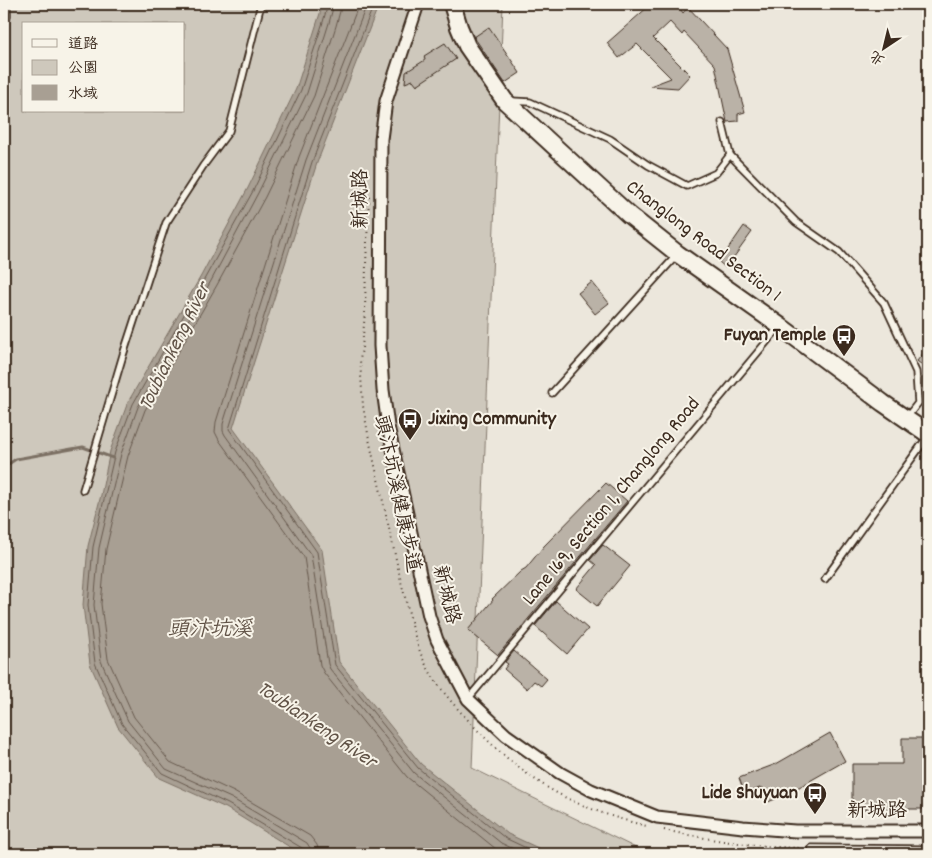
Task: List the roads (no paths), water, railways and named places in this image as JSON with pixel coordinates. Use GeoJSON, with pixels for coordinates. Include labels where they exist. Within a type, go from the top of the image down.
{"type":"FeatureCollection","features":[{"type":"Feature","properties":{"kind":"main road","name":"Changlong Road Section 1"},"geometry":{"type":"LineString","coordinates":[[452,4],[467,46],[505,101],[629,215],[678,254],[928,435]]}},
{"type":"Feature","properties":{"kind":"street","name":"新城路"},"geometry":{"type":"LineString","coordinates":[[418,4],[386,101],[381,139],[380,346],[383,390],[388,426],[428,616],[437,640],[468,699],[506,735],[560,773],[591,790],[657,818],[796,832],[928,831]]}},
{"type":"Feature","properties":{"kind":"street"},"geometry":{"type":"LineString","coordinates":[[4,10],[4,16]]}},
{"type":"Feature","properties":{"kind":"lane"},"geometry":{"type":"LineString","coordinates":[[83,490],[123,355],[166,223],[203,166],[229,131],[261,4]]}},
{"type":"Feature","properties":{"kind":"lane"},"geometry":{"type":"LineString","coordinates":[[505,101],[530,102],[610,139],[648,165],[687,186],[716,173],[730,155]]}},
{"type":"Feature","properties":{"kind":"lane"},"geometry":{"type":"LineString","coordinates":[[722,122],[730,155],[796,222],[839,252],[884,303],[916,372],[918,403],[906,419]]}},
{"type":"Feature","properties":{"kind":"lane"},"geometry":{"type":"LineString","coordinates":[[552,393],[678,254]]}},
{"type":"Feature","properties":{"kind":"lane","name":"Lane 169, Section 1, Changlong Road"},"geometry":{"type":"LineString","coordinates":[[468,699],[780,326]]}},
{"type":"Feature","properties":{"kind":"lane"},"geometry":{"type":"LineString","coordinates":[[825,579],[928,435]]}},
{"type":"Feature","properties":{"kind":"lane"},"geometry":{"type":"LineString","coordinates":[[811,848],[928,849]]}},
{"type":"Feature","properties":{"kind":"water","name":"頭汴坑溪"},"geometry":{"type":"Polygon","coordinates":[[[323,4],[379,4],[317,163],[233,428],[322,550],[339,662],[421,764],[508,834],[551,854],[320,854],[298,852],[226,808],[159,778],[118,727],[90,664],[83,605],[88,546],[110,451],[128,402],[201,276],[248,188],[296,89],[323,4]]]}},
{"type":"Feature","properties":{"kind":"waterway"},"geometry":{"type":"LineString","coordinates":[[4,467],[16,459],[83,447],[113,458]]}},
{"type":"Feature","properties":{"kind":"place","name":"Fuyan Temple"},"geometry":{"type":"Point","coordinates":[844,357]}},
{"type":"Feature","properties":{"kind":"place","name":"Jixing Community"},"geometry":{"type":"Point","coordinates":[410,441]}},
{"type":"Feature","properties":{"kind":"place","name":"Lide Shuyuan"},"geometry":{"type":"Point","coordinates":[815,815]}},
{"type":"Feature","properties":{"kind":"water label","name":"Toubiankeng River"},"geometry":{"type":"Point","coordinates":[176,347]}},
{"type":"Feature","properties":{"kind":"water label","name":"Toubiankeng River"},"geometry":{"type":"Point","coordinates":[316,726]}}]}
